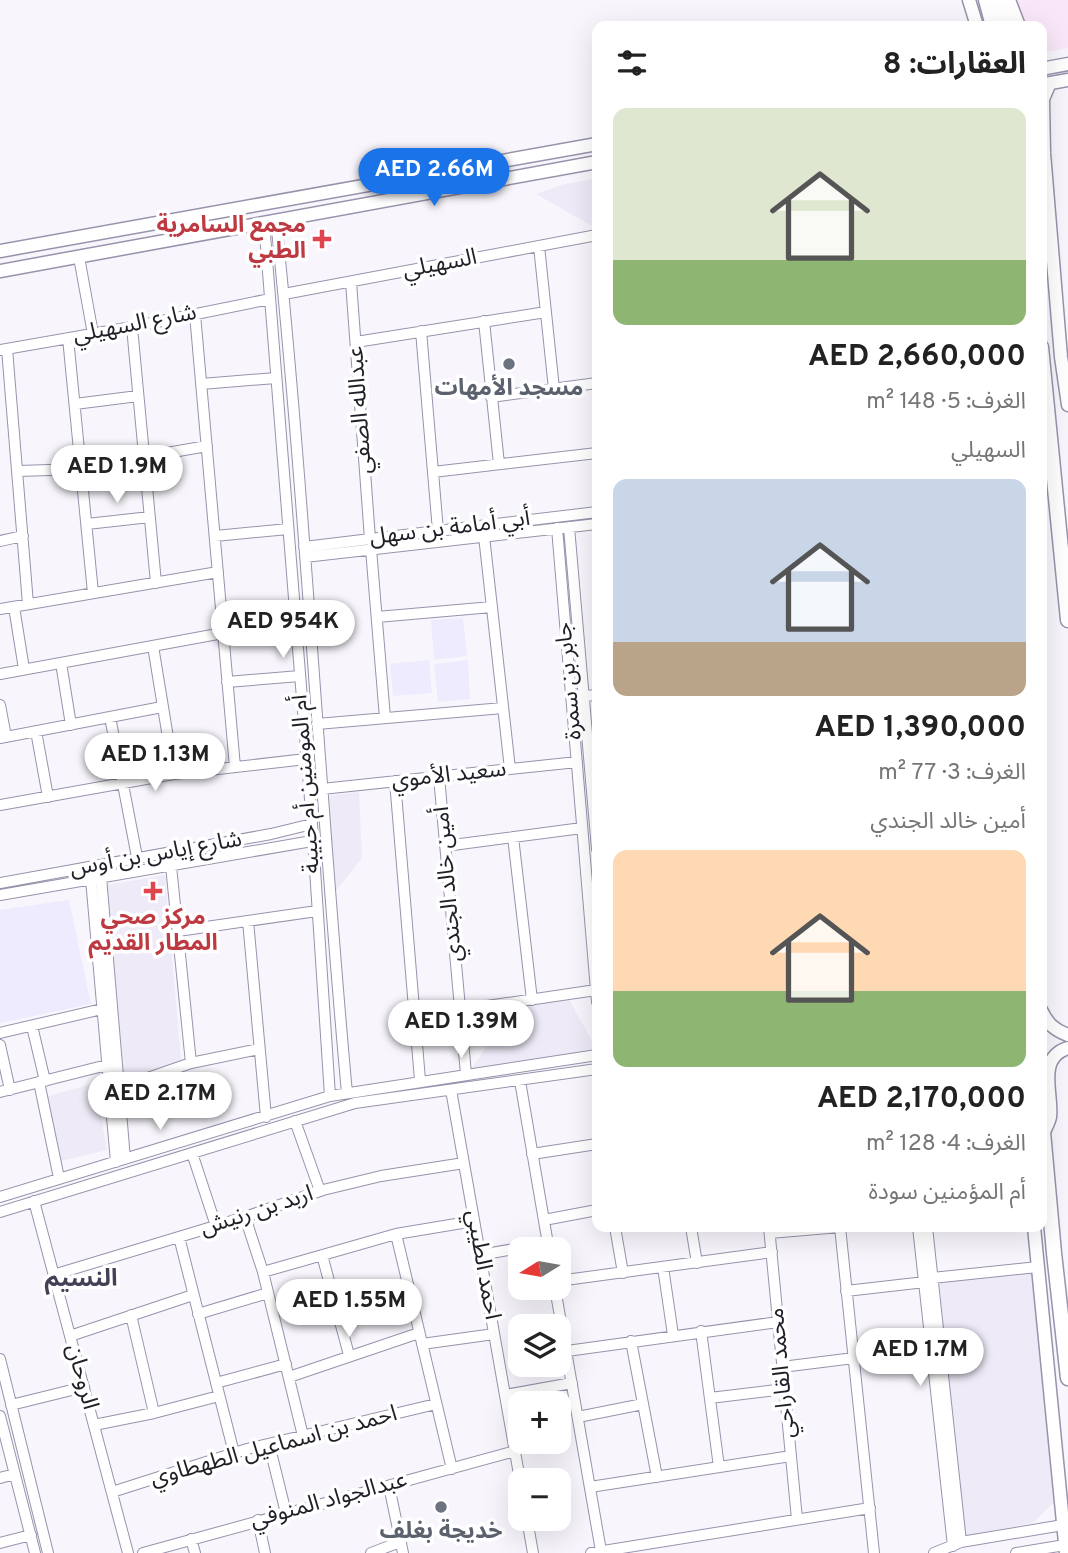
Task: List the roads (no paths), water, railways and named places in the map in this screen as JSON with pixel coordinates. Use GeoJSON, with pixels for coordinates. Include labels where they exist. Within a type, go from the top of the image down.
{"type":"FeatureCollection","features":[{"type":"Feature","properties":{"kind":"highway"},"geometry":{"type":"LineString","coordinates":[[986,0],[992,21]]}},
{"type":"Feature","properties":{"kind":"highway"},"geometry":{"type":"LineString","coordinates":[[1005,21],[1006,2]]}},
{"type":"Feature","properties":{"kind":"highway"},"geometry":{"type":"LineString","coordinates":[[1047,405],[1068,620]]}},
{"type":"Feature","properties":{"kind":"highway"},"geometry":{"type":"LineString","coordinates":[[1047,1168],[1068,1378]]}},
{"type":"Feature","properties":{"kind":"main road"},"geometry":{"type":"LineString","coordinates":[[970,1],[976,21]]}},
{"type":"Feature","properties":{"kind":"main road"},"geometry":{"type":"LineString","coordinates":[[1006,2],[1014,21]]}},
{"type":"Feature","properties":{"kind":"main road"},"geometry":{"type":"LineString","coordinates":[[1047,67],[1068,64]]}},
{"type":"Feature","properties":{"kind":"main road"},"geometry":{"type":"LineString","coordinates":[[1047,84],[1068,80]]}},
{"type":"Feature","properties":{"kind":"main road"},"geometry":{"type":"LineString","coordinates":[[0,251],[592,145]]}},
{"type":"Feature","properties":{"kind":"main road"},"geometry":{"type":"LineString","coordinates":[[0,271],[592,163]]}},
{"type":"Feature","properties":{"kind":"main road"},"geometry":{"type":"LineString","coordinates":[[1047,196],[1061,357],[1068,405]]}},
{"type":"Feature","properties":{"kind":"main road"},"geometry":{"type":"LineString","coordinates":[[1047,1020],[1056,1030],[1068,1035]]}},
{"type":"Feature","properties":{"kind":"main road"},"geometry":{"type":"LineString","coordinates":[[1047,1123],[1050,1065],[1061,1050],[1068,1048]]}},
{"type":"Feature","properties":{"kind":"main road"},"geometry":{"type":"LineString","coordinates":[[1034,1232],[1065,1549]]}},
{"type":"Feature","properties":{"kind":"main road"},"geometry":{"type":"LineString","coordinates":[[1043,1232],[1054,1253]]}},
{"type":"Feature","properties":{"kind":"main road"},"geometry":{"type":"LineString","coordinates":[[1047,1363],[1060,1318]]}},
{"type":"Feature","properties":{"kind":"street","name":"أم المومنين أم حبيبة"},"geometry":{"type":"LineString","coordinates":[[269,221],[284,295],[347,1093]]}},
{"type":"Feature","properties":{"kind":"street","name":"أم المومنين أم حبيبة"},"geometry":{"type":"LineString","coordinates":[[269,221],[270,299],[312,824],[330,1096]]}},
{"type":"Feature","properties":{"kind":"street","name":"السهيلي"},"geometry":{"type":"LineString","coordinates":[[284,295],[592,236]]}},
{"type":"Feature","properties":{"kind":"street"},"geometry":{"type":"LineString","coordinates":[[539,246],[554,389]]}},
{"type":"Feature","properties":{"kind":"street"},"geometry":{"type":"LineString","coordinates":[[79,257],[93,334]]}},
{"type":"Feature","properties":{"kind":"street","name":"عبدالله الصفي"},"geometry":{"type":"LineString","coordinates":[[351,282],[385,718]]}},
{"type":"Feature","properties":{"kind":"street","name":"شارع السهيلي"},"geometry":{"type":"LineString","coordinates":[[4,349],[270,299]]}},
{"type":"Feature","properties":{"kind":"street"},"geometry":{"type":"LineString","coordinates":[[356,342],[546,312]]}},
{"type":"Feature","properties":{"kind":"street"},"geometry":{"type":"LineString","coordinates":[[195,314],[235,767]]}},
{"type":"Feature","properties":{"kind":"street"},"geometry":{"type":"LineString","coordinates":[[484,321],[499,464]]}},
{"type":"Feature","properties":{"kind":"street"},"geometry":{"type":"LineString","coordinates":[[132,327],[156,583]]}},
{"type":"Feature","properties":{"kind":"street"},"geometry":{"type":"LineString","coordinates":[[421,331],[438,531]]}},
{"type":"Feature","properties":{"kind":"street"},"geometry":{"type":"LineString","coordinates":[[68,338],[93,593]]}},
{"type":"Feature","properties":{"kind":"street"},"geometry":{"type":"LineString","coordinates":[[4,349],[13,416],[28,604]]}},
{"type":"Feature","properties":{"kind":"street"},"geometry":{"type":"LineString","coordinates":[[201,384],[276,378]]}},
{"type":"Feature","properties":{"kind":"street"},"geometry":{"type":"LineString","coordinates":[[491,397],[592,384]]}},
{"type":"Feature","properties":{"kind":"street"},"geometry":{"type":"LineString","coordinates":[[75,404],[138,396]]}},
{"type":"Feature","properties":{"kind":"street"},"geometry":{"type":"LineString","coordinates":[[0,418],[13,416]]}},
{"type":"Feature","properties":{"kind":"street"},"geometry":{"type":"LineString","coordinates":[[144,457],[207,446]]}},
{"type":"Feature","properties":{"kind":"street"},"geometry":{"type":"LineString","coordinates":[[433,472],[592,454]]}},
{"type":"Feature","properties":{"kind":"street"},"geometry":{"type":"LineString","coordinates":[[18,471],[82,469]]}},
{"type":"Feature","properties":{"kind":"street","name":"أبي أمامة بن سهل"},"geometry":{"type":"LineString","coordinates":[[371,544],[438,531],[592,513]]}},
{"type":"Feature","properties":{"kind":"street"},"geometry":{"type":"LineString","coordinates":[[87,524],[150,517]]}},
{"type":"Feature","properties":{"kind":"street","name":"أبي أمامة بن سهل"},"geometry":{"type":"LineString","coordinates":[[304,552],[592,525]]}},
{"type":"Feature","properties":{"kind":"street","name":"جابر بن سمرة"},"geometry":{"type":"LineString","coordinates":[[569,527],[583,692],[592,760]]}},
{"type":"Feature","properties":{"kind":"street","name":"جابر بن سمرة"},"geometry":{"type":"LineString","coordinates":[[558,528],[592,944]]}},
{"type":"Feature","properties":{"kind":"street"},"geometry":{"type":"LineString","coordinates":[[215,536],[288,529]]}},
{"type":"Feature","properties":{"kind":"street"},"geometry":{"type":"LineString","coordinates":[[0,541],[23,536]]}},
{"type":"Feature","properties":{"kind":"street"},"geometry":{"type":"LineString","coordinates":[[484,536],[510,769]]}},
{"type":"Feature","properties":{"kind":"street"},"geometry":{"type":"LineString","coordinates":[[0,609],[218,572]]}},
{"type":"Feature","properties":{"kind":"street"},"geometry":{"type":"LineString","coordinates":[[14,607],[24,669]]}},
{"type":"Feature","properties":{"kind":"street"},"geometry":{"type":"LineString","coordinates":[[377,618],[492,607]]}},
{"type":"Feature","properties":{"kind":"street"},"geometry":{"type":"LineString","coordinates":[[0,674],[223,633]]}},
{"type":"Feature","properties":{"kind":"street"},"geometry":{"type":"LineString","coordinates":[[153,646],[174,774]]}},
{"type":"Feature","properties":{"kind":"street"},"geometry":{"type":"LineString","coordinates":[[61,663],[71,724]]}},
{"type":"Feature","properties":{"kind":"street"},"geometry":{"type":"LineString","coordinates":[[228,682],[300,676]]}},
{"type":"Feature","properties":{"kind":"street"},"geometry":{"type":"LineString","coordinates":[[583,692],[592,689]]}},
{"type":"Feature","properties":{"kind":"street"},"geometry":{"type":"LineString","coordinates":[[583,692],[592,694]]}},
{"type":"Feature","properties":{"kind":"street"},"geometry":{"type":"LineString","coordinates":[[0,705],[3,738],[162,707]]}},
{"type":"Feature","properties":{"kind":"street"},"geometry":{"type":"LineString","coordinates":[[317,724],[503,708]]}},
{"type":"Feature","properties":{"kind":"street"},"geometry":{"type":"LineString","coordinates":[[110,717],[137,858]]}},
{"type":"Feature","properties":{"kind":"street"},"geometry":{"type":"LineString","coordinates":[[36,731],[48,797]]}},
{"type":"Feature","properties":{"kind":"street"},"geometry":{"type":"LineString","coordinates":[[0,805],[174,774],[306,759]]}},
{"type":"Feature","properties":{"kind":"street","name":"سعيد الأموي"},"geometry":{"type":"LineString","coordinates":[[322,789],[577,762]]}},
{"type":"Feature","properties":{"kind":"street","name":"أمين خالد الجندي"},"geometry":{"type":"LineString","coordinates":[[439,777],[466,1074]]}},
{"type":"Feature","properties":{"kind":"street"},"geometry":{"type":"LineString","coordinates":[[395,781],[420,1080]]}},
{"type":"Feature","properties":{"kind":"street","name":"شارع إياس بن أوس"},"geometry":{"type":"LineString","coordinates":[[0,883],[271,834],[312,824]]}},
{"type":"Feature","properties":{"kind":"street"},"geometry":{"type":"LineString","coordinates":[[445,846],[582,828]]}},
{"type":"Feature","properties":{"kind":"street"},"geometry":{"type":"LineString","coordinates":[[513,837],[532,1000]]}},
{"type":"Feature","properties":{"kind":"street","name":"شارع إياس بن أوس"},"geometry":{"type":"LineString","coordinates":[[0,895],[312,841]]}},
{"type":"Feature","properties":{"kind":"street"},"geometry":{"type":"LineString","coordinates":[[172,866],[191,1063]]}},
{"type":"Feature","properties":{"kind":"street"},"geometry":{"type":"LineString","coordinates":[[96,878],[102,1009],[121,1160]]}},
{"type":"Feature","properties":{"kind":"street"},"geometry":{"type":"LineString","coordinates":[[96,878],[119,1088],[121,1160]]}},
{"type":"Feature","properties":{"kind":"street"},"geometry":{"type":"LineString","coordinates":[[178,931],[317,911]]}},
{"type":"Feature","properties":{"kind":"street"},"geometry":{"type":"LineString","coordinates":[[248,921],[266,1117]]}},
{"type":"Feature","properties":{"kind":"street"},"geometry":{"type":"LineString","coordinates":[[460,1010],[592,991]]}},
{"type":"Feature","properties":{"kind":"street"},"geometry":{"type":"LineString","coordinates":[[0,1033],[102,1009]]}},
{"type":"Feature","properties":{"kind":"street"},"geometry":{"type":"LineString","coordinates":[[32,1026],[59,1178]]}},
{"type":"Feature","properties":{"kind":"street"},"geometry":{"type":"LineString","coordinates":[[0,1045],[5,1091],[107,1065]]}},
{"type":"Feature","properties":{"kind":"street"},"geometry":{"type":"LineString","coordinates":[[119,1088],[191,1063],[259,1049]]}},
{"type":"Feature","properties":{"kind":"street"},"geometry":{"type":"LineString","coordinates":[[0,1197],[330,1096],[420,1080],[592,1056]]}},
{"type":"Feature","properties":{"kind":"street"},"geometry":{"type":"LineString","coordinates":[[0,1212],[355,1103],[592,1070]]}},
{"type":"Feature","properties":{"kind":"street"},"geometry":{"type":"LineString","coordinates":[[520,1081],[547,1237]]}},
{"type":"Feature","properties":{"kind":"street","name":"احمد الطيبي"},"geometry":{"type":"LineString","coordinates":[[450,1090],[508,1412]]}},
{"type":"Feature","properties":{"kind":"street"},"geometry":{"type":"LineString","coordinates":[[295,1121],[320,1191]]}},
{"type":"Feature","properties":{"kind":"street"},"geometry":{"type":"LineString","coordinates":[[532,1154],[592,1145]]}},
{"type":"Feature","properties":{"kind":"street"},"geometry":{"type":"LineString","coordinates":[[192,1153],[216,1226]]}},
{"type":"Feature","properties":{"kind":"street","name":"اربد بن رنيش"},"geometry":{"type":"LineString","coordinates":[[53,1275],[245,1217],[320,1191],[381,1176],[464,1163]]}},
{"type":"Feature","properties":{"kind":"street","name":"الروحان"},"geometry":{"type":"LineString","coordinates":[[34,1202],[128,1553]]}},
{"type":"Feature","properties":{"kind":"street"},"geometry":{"type":"LineString","coordinates":[[544,1220],[592,1211]]}},
{"type":"Feature","properties":{"kind":"street"},"geometry":{"type":"LineString","coordinates":[[245,1217],[263,1272],[303,1436]]}},
{"type":"Feature","properties":{"kind":"street"},"geometry":{"type":"LineString","coordinates":[[263,1272],[396,1234],[474,1221]]}},
{"type":"Feature","properties":{"kind":"street"},"geometry":{"type":"LineString","coordinates":[[616,1232],[623,1273]]}},
{"type":"Feature","properties":{"kind":"street"},"geometry":{"type":"LineString","coordinates":[[692,1232],[696,1263]]}},
{"type":"Feature","properties":{"kind":"street","name":"محمد القاراحي"},"geometry":{"type":"LineString","coordinates":[[770,1232],[797,1519]]}},
{"type":"Feature","properties":{"kind":"street"},"geometry":{"type":"LineString","coordinates":[[840,1232],[874,1553]]}},
{"type":"Feature","properties":{"kind":"street"},"geometry":{"type":"LineString","coordinates":[[919,1232],[928,1280],[957,1544]]}},
{"type":"Feature","properties":{"kind":"street"},"geometry":{"type":"LineString","coordinates":[[927,1232],[928,1280]]}},
{"type":"Feature","properties":{"kind":"street"},"geometry":{"type":"LineString","coordinates":[[396,1234],[452,1469]]}},
{"type":"Feature","properties":{"kind":"street"},"geometry":{"type":"LineString","coordinates":[[179,1237],[234,1453]]}},
{"type":"Feature","properties":{"kind":"street"},"geometry":{"type":"LineString","coordinates":[[480,1255],[508,1251]]}},
{"type":"Feature","properties":{"kind":"street"},"geometry":{"type":"LineString","coordinates":[[571,1280],[772,1252]]}},
{"type":"Feature","properties":{"kind":"street"},"geometry":{"type":"LineString","coordinates":[[322,1255],[349,1355]]}},
{"type":"Feature","properties":{"kind":"street"},"geometry":{"type":"LineString","coordinates":[[663,1267],[673,1335]]}},
{"type":"Feature","properties":{"kind":"street"},"geometry":{"type":"LineString","coordinates":[[846,1290],[1038,1267]]}},
{"type":"Feature","properties":{"kind":"street"},"geometry":{"type":"LineString","coordinates":[[198,1314],[268,1293]]}},
{"type":"Feature","properties":{"kind":"street"},"geometry":{"type":"LineString","coordinates":[[70,1336],[193,1295]]}},
{"type":"Feature","properties":{"kind":"street"},"geometry":{"type":"LineString","coordinates":[[131,1315],[153,1413]]}},
{"type":"Feature","properties":{"kind":"street"},"geometry":{"type":"LineString","coordinates":[[571,1351],[778,1322]]}},
{"type":"Feature","properties":{"kind":"street"},"geometry":{"type":"LineString","coordinates":[[701,1331],[719,1467]]}},
{"type":"Feature","properties":{"kind":"street"},"geometry":{"type":"LineString","coordinates":[[289,1377],[419,1333]]}},
{"type":"Feature","properties":{"kind":"street"},"geometry":{"type":"LineString","coordinates":[[422,1344],[494,1334]]}},
{"type":"Feature","properties":{"kind":"street"},"geometry":{"type":"LineString","coordinates":[[631,1341],[657,1477]]}},
{"type":"Feature","properties":{"kind":"street"},"geometry":{"type":"LineString","coordinates":[[782,1367],[854,1358]]}},
{"type":"Feature","properties":{"kind":"street"},"geometry":{"type":"LineString","coordinates":[[0,1359],[48,1553]]}},
{"type":"Feature","properties":{"kind":"street"},"geometry":{"type":"LineString","coordinates":[[216,1383],[286,1364]]}},
{"type":"Feature","properties":{"kind":"street"},"geometry":{"type":"LineString","coordinates":[[571,1376],[600,1552],[870,1508]]}},
{"type":"Feature","properties":{"kind":"street"},"geometry":{"type":"LineString","coordinates":[[505,1395],[572,1382]]}},
{"type":"Feature","properties":{"kind":"street"},"geometry":{"type":"LineString","coordinates":[[11,1405],[84,1388]]}},
{"type":"Feature","properties":{"kind":"street"},"geometry":{"type":"LineString","coordinates":[[710,1398],[784,1390]]}},
{"type":"Feature","properties":{"kind":"street"},"geometry":{"type":"LineString","coordinates":[[94,1425],[219,1396]]}},
{"type":"Feature","properties":{"kind":"street","name":"احمد بن اسماعيل الطهطاوي"},"geometry":{"type":"LineString","coordinates":[[112,1492],[234,1453],[436,1404]]}},
{"type":"Feature","properties":{"kind":"street"},"geometry":{"type":"LineString","coordinates":[[578,1417],[643,1404]]}},
{"type":"Feature","properties":{"kind":"street"},"geometry":{"type":"LineString","coordinates":[[0,1416],[35,1553]]}},
{"type":"Feature","properties":{"kind":"street"},"geometry":{"type":"LineString","coordinates":[[269,1444],[286,1513]]}},
{"type":"Feature","properties":{"kind":"street","name":"عبدالجواد المنوفي"},"geometry":{"type":"LineString","coordinates":[[143,1553],[508,1453]]}},
{"type":"Feature","properties":{"kind":"street"},"geometry":{"type":"LineString","coordinates":[[590,1487],[791,1456]]}},
{"type":"Feature","properties":{"kind":"street"},"geometry":{"type":"LineString","coordinates":[[0,1478],[15,1474]]}},
{"type":"Feature","properties":{"kind":"street"},"geometry":{"type":"LineString","coordinates":[[372,1553],[402,1548],[389,1486]]}},
{"type":"Feature","properties":{"kind":"street"},"geometry":{"type":"LineString","coordinates":[[258,1520],[265,1553]]}},
{"type":"Feature","properties":{"kind":"street"},"geometry":{"type":"LineString","coordinates":[[934,1553],[957,1544],[1063,1525]]}},
{"type":"Feature","properties":{"kind":"street"},"geometry":{"type":"LineString","coordinates":[[1033,1530],[1036,1550]]}},
{"type":"Feature","properties":{"kind":"street"},"geometry":{"type":"LineString","coordinates":[[529,1531],[533,1553]]}},
{"type":"Feature","properties":{"kind":"street"},"geometry":{"type":"LineString","coordinates":[[0,1543],[31,1535]]}},
{"type":"Feature","properties":{"kind":"street"},"geometry":{"type":"LineString","coordinates":[[191,1539],[195,1553]]}},
{"type":"Feature","properties":{"kind":"street"},"geometry":{"type":"LineString","coordinates":[[667,1539],[670,1553]]}},
{"type":"Feature","properties":{"kind":"street"},"geometry":{"type":"LineString","coordinates":[[1016,1553],[1065,1549]]}},
{"type":"Feature","properties":{"kind":"place","name":"مجمع السامرية الطبي"},"geometry":{"type":"Point","coordinates":[322,239]}},
{"type":"Feature","properties":{"kind":"place","name":"مسجد الأمهات"},"geometry":{"type":"Point","coordinates":[509,364]}},
{"type":"Feature","properties":{"kind":"place","name":"مركز صحي المطار القديم"},"geometry":{"type":"Point","coordinates":[153,891]}},
{"type":"Feature","properties":{"kind":"place","name":"خديجة بغلف"},"geometry":{"type":"Point","coordinates":[441,1507]}},
{"type":"Feature","properties":{"kind":"district","name":"النسيم"},"geometry":{"type":"Point","coordinates":[81,1280]}}]}
